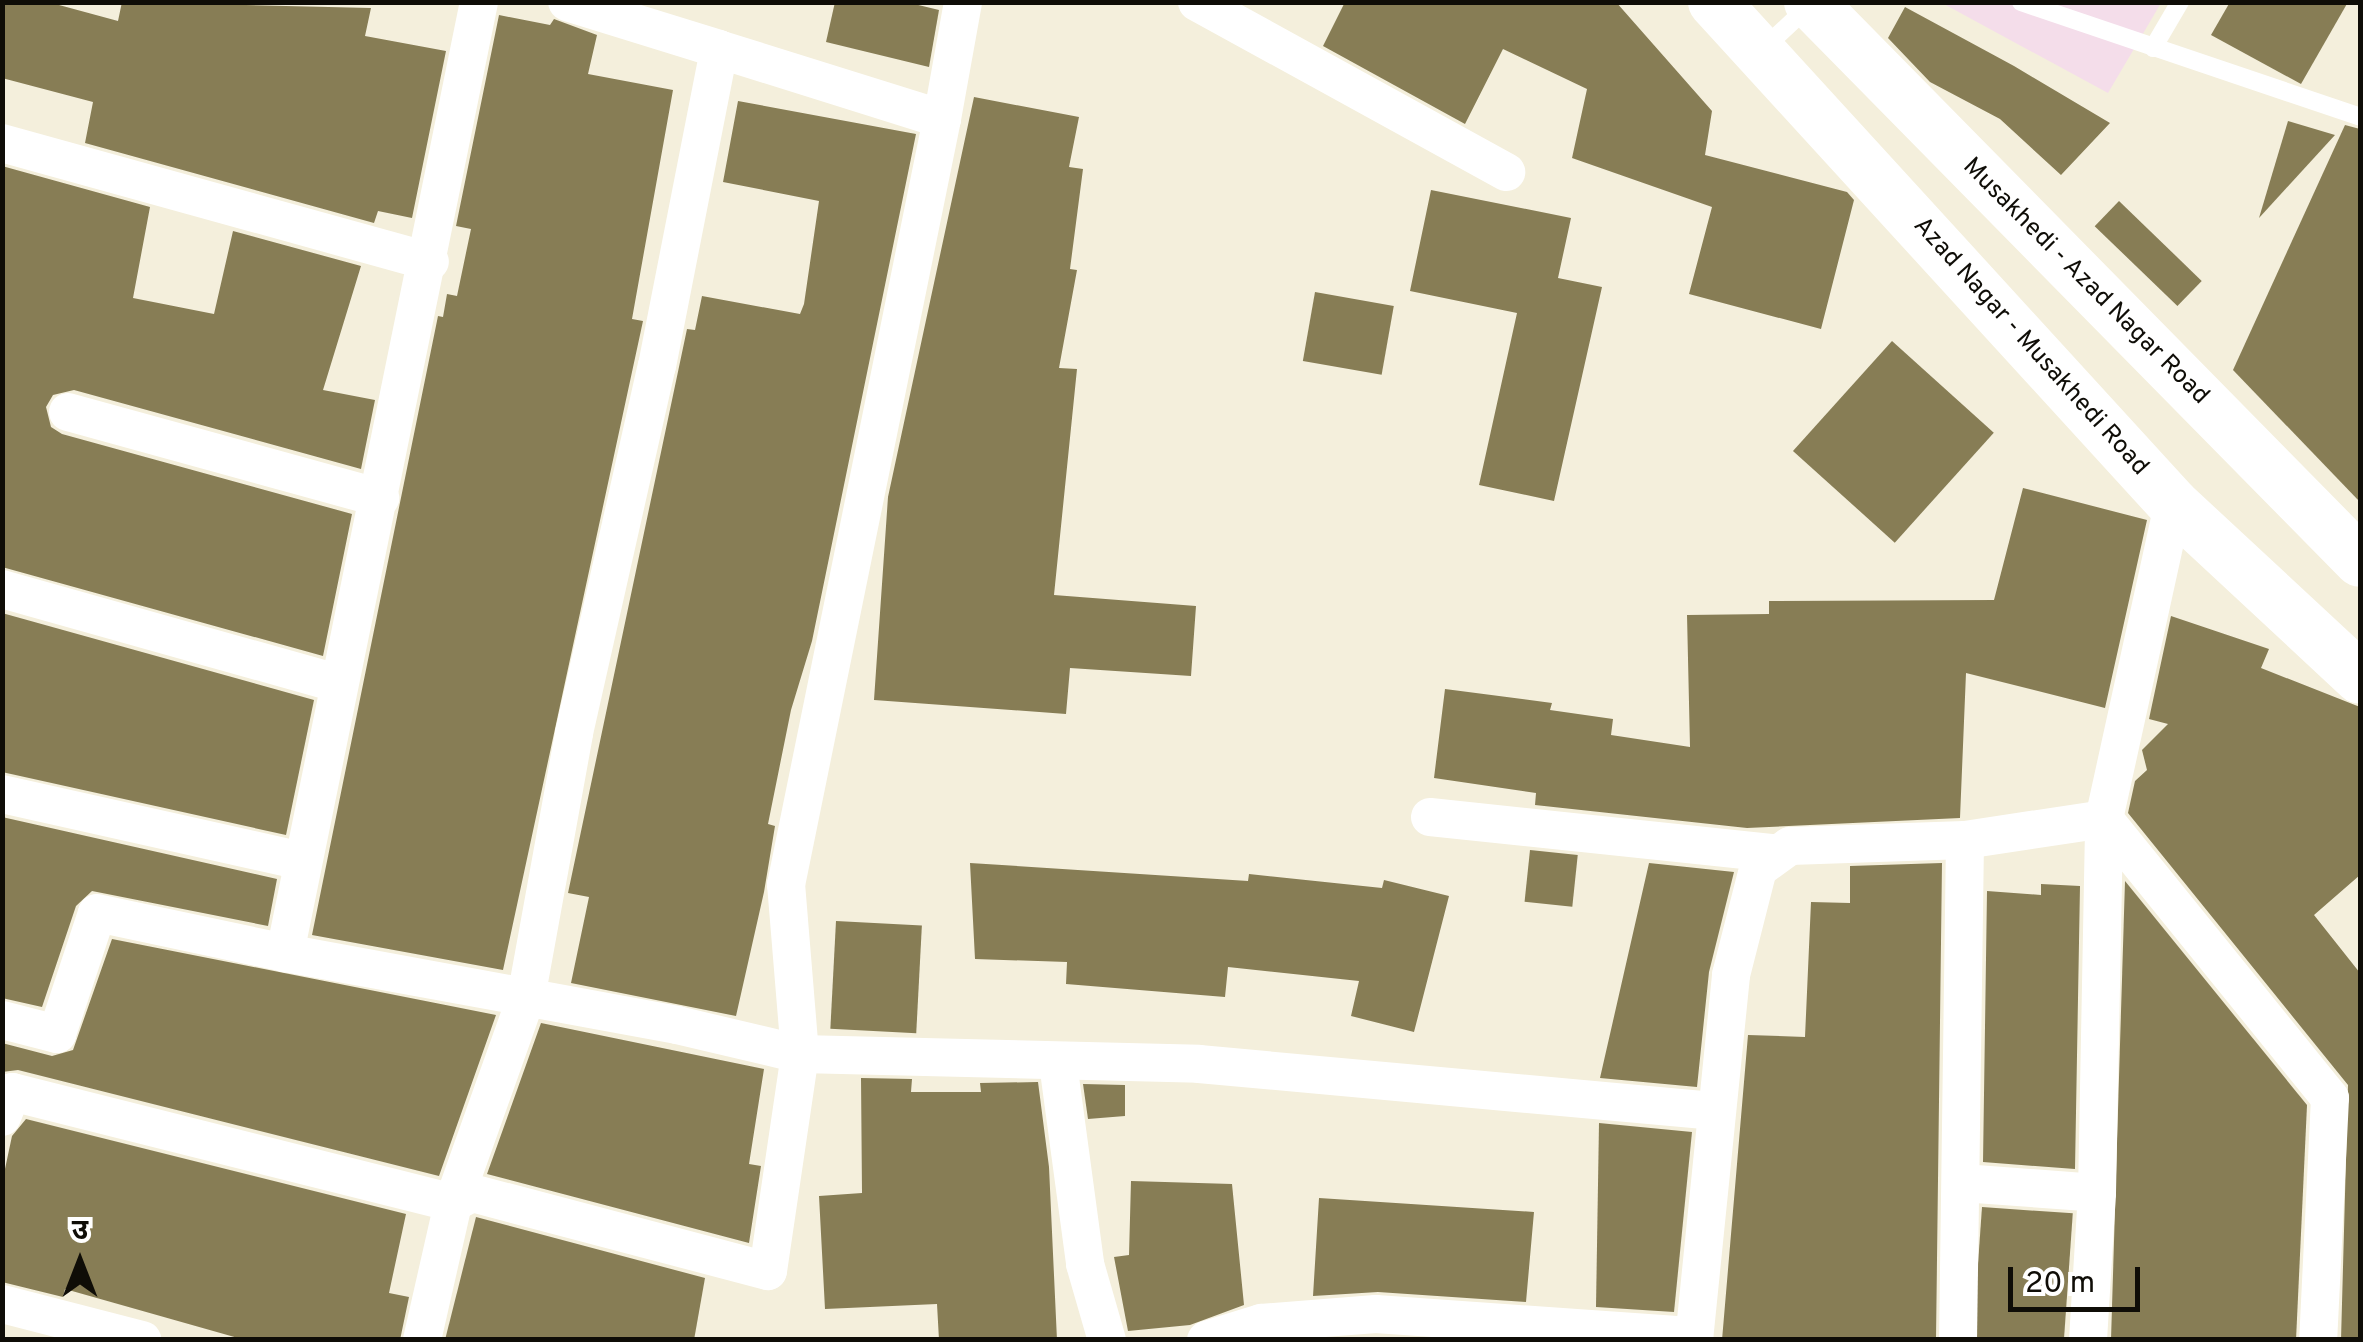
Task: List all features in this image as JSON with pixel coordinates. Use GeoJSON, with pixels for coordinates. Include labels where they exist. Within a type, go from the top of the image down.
{"type":"FeatureCollection","features":[{"type":"Feature","properties":{"kind":"main road","name":"Azad Nagar - Musakhedi Road"},"geometry":{"type":"LineString","coordinates":[[1714,2],[1762,49],[2172,504],[2360,678]]}},
{"type":"Feature","properties":{"kind":"main road","name":"Musakhedi - Azad Nagar Road"},"geometry":{"type":"LineString","coordinates":[[1811,3],[2360,561]]}},
{"type":"Feature","properties":{"kind":"street"},"geometry":{"type":"LineString","coordinates":[[285,954],[336,683],[430,262],[479,2]]}},
{"type":"Feature","properties":{"kind":"street"},"geometry":{"type":"LineString","coordinates":[[567,2],[942,119]]}},
{"type":"Feature","properties":{"kind":"street"},"geometry":{"type":"LineString","coordinates":[[2,1117],[12,1092],[454,1203],[472,1193],[768,1270],[800,1054],[786,885],[963,2]]}},
{"type":"Feature","properties":{"kind":"street"},"geometry":{"type":"LineString","coordinates":[[1197,2],[1506,172]]}},
{"type":"Feature","properties":{"kind":"street"},"geometry":{"type":"LineString","coordinates":[[422,1340],[454,1203],[526,998],[574,733],[657,366],[719,48]]}},
{"type":"Feature","properties":{"kind":"street"},"geometry":{"type":"LineString","coordinates":[[2,143],[430,262]]}},
{"type":"Feature","properties":{"kind":"street"},"geometry":{"type":"LineString","coordinates":[[68,412],[380,498]]}},
{"type":"Feature","properties":{"kind":"street"},"geometry":{"type":"LineString","coordinates":[[2088,1340],[2098,1192],[2104,819],[2172,504]]}},
{"type":"Feature","properties":{"kind":"street"},"geometry":{"type":"LineString","coordinates":[[2,590],[336,683]]}},
{"type":"Feature","properties":{"kind":"street"},"geometry":{"type":"LineString","coordinates":[[2,794],[301,861]]}},
{"type":"Feature","properties":{"kind":"street"},"geometry":{"type":"LineString","coordinates":[[1430,817],[1773,853],[1790,846],[1965,840],[2104,819]]}},
{"type":"Feature","properties":{"kind":"street"},"geometry":{"type":"LineString","coordinates":[[2104,819],[2330,1098],[2318,1340]]}},
{"type":"Feature","properties":{"kind":"street"},"geometry":{"type":"LineString","coordinates":[[1958,1340],[1965,840]]}},
{"type":"Feature","properties":{"kind":"street"},"geometry":{"type":"LineString","coordinates":[[1206,1340],[1261,1323],[1694,1338],[1713,1111],[1750,886],[1773,853]]}},
{"type":"Feature","properties":{"kind":"street"},"geometry":{"type":"LineString","coordinates":[[2,1020],[57,1034],[97,913],[285,954],[800,1054],[1199,1064],[1713,1111]]}},
{"type":"Feature","properties":{"kind":"street"},"geometry":{"type":"LineString","coordinates":[[1058,1063],[1085,1264],[1107,1340]]}},
{"type":"Feature","properties":{"kind":"street"},"geometry":{"type":"LineString","coordinates":[[1962,1183],[2098,1192]]}},
{"type":"Feature","properties":{"kind":"street"},"geometry":{"type":"LineString","coordinates":[[2,1304],[142,1340]]}},
{"type":"Feature","properties":{"kind":"lane"},"geometry":{"type":"LineString","coordinates":[[2020,2],[2360,118]]}},
{"type":"Feature","properties":{"kind":"lane"},"geometry":{"type":"LineString","coordinates":[[2153,48],[2180,2]]}},
{"type":"Feature","properties":{"kind":"lane"},"geometry":{"type":"LineString","coordinates":[[1762,49],[1811,3]]}},
{"type":"Feature","properties":{"kind":"shaded area"},"geometry":{"type":"Polygon","coordinates":[[[1942,3],[2161,3],[2108,93],[1942,3]]]}},
{"type":"Feature","properties":{"kind":"building"},"geometry":{"type":"Polygon","coordinates":[[[2,2],[48,2],[118,21],[122,2],[371,8],[365,36],[446,51],[412,218],[378,211],[374,223],[85,143],[93,102],[2,78],[2,2]]]}},
{"type":"Feature","properties":{"kind":"building"},"geometry":{"type":"Polygon","coordinates":[[[835,2],[906,2],[939,10],[929,67],[826,42],[835,2]]]}},
{"type":"Feature","properties":{"kind":"building"},"geometry":{"type":"Polygon","coordinates":[[[1345,2],[1616,2],[1712,111],[1705,155],[1847,192],[1854,200],[1821,329],[1689,294],[1712,207],[1572,158],[1587,89],[1503,49],[1465,124],[1323,46],[1345,2]]]}},
{"type":"Feature","properties":{"kind":"building"},"geometry":{"type":"Polygon","coordinates":[[[2230,2],[2348,2],[2301,84],[2211,35],[2230,2]]]}},
{"type":"Feature","properties":{"kind":"building"},"geometry":{"type":"Polygon","coordinates":[[[1905,7],[2110,123],[2061,175],[2000,119],[1930,82],[1888,38],[1905,7]]]}},
{"type":"Feature","properties":{"kind":"building"},"geometry":{"type":"Polygon","coordinates":[[[499,15],[550,25],[554,19],[597,35],[588,74],[673,90],[632,319],[643,321],[503,970],[312,935],[438,316],[443,317],[447,294],[457,296],[471,229],[456,226],[499,15]]]}},
{"type":"Feature","properties":{"kind":"building"},"geometry":{"type":"Polygon","coordinates":[[[974,97],[1079,117],[1069,167],[1083,169],[1070,269],[1077,270],[1059,368],[1077,369],[1054,595],[1196,606],[1191,676],[1070,668],[1066,714],[874,700],[888,497],[974,97]]]}},
{"type":"Feature","properties":{"kind":"building"},"geometry":{"type":"Polygon","coordinates":[[[738,101],[916,134],[812,641],[791,710],[768,824],[775,826],[764,892],[736,1016],[571,983],[589,897],[568,893],[687,329],[695,330],[702,296],[800,314],[804,304],[819,201],[723,182],[738,101]]]}},
{"type":"Feature","properties":{"kind":"building"},"geometry":{"type":"Polygon","coordinates":[[[2288,121],[2335,135],[2259,218],[2288,121]]]}},
{"type":"Feature","properties":{"kind":"building"},"geometry":{"type":"Polygon","coordinates":[[[2345,125],[2360,129],[2360,502],[2233,370],[2345,125]]]}},
{"type":"Feature","properties":{"kind":"building"},"geometry":{"type":"Polygon","coordinates":[[[2,166],[150,207],[133,298],[214,314],[233,231],[361,266],[323,390],[375,400],[361,469],[74,390],[53,395],[46,407],[51,427],[62,434],[352,514],[323,656],[2,567],[2,166]]]}},
{"type":"Feature","properties":{"kind":"building"},"geometry":{"type":"Polygon","coordinates":[[[1431,190],[1571,218],[1558,278],[1602,287],[1554,501],[1479,485],[1517,313],[1410,291],[1431,190]]]}},
{"type":"Feature","properties":{"kind":"building"},"geometry":{"type":"Polygon","coordinates":[[[2119,201],[2202,281],[2177,306],[2095,226],[2119,201]]]}},
{"type":"Feature","properties":{"kind":"building"},"geometry":{"type":"Polygon","coordinates":[[[1315,292],[1394,306],[1382,375],[1303,361],[1315,292]]]}},
{"type":"Feature","properties":{"kind":"building"},"geometry":{"type":"Polygon","coordinates":[[[1892,341],[1994,433],[1895,543],[1793,451],[1892,341]]]}},
{"type":"Feature","properties":{"kind":"building"},"geometry":{"type":"Polygon","coordinates":[[[2023,488],[2147,520],[2105,708],[1966,673],[1960,818],[1747,828],[1535,805],[1536,793],[1434,778],[1445,689],[1552,703],[1550,710],[1613,719],[1611,735],[1690,747],[1687,615],[1769,614],[1769,601],[1994,600],[2023,488]]]}},
{"type":"Feature","properties":{"kind":"building"},"geometry":{"type":"Polygon","coordinates":[[[2,613],[314,700],[286,835],[2,772],[2,613]]]}},
{"type":"Feature","properties":{"kind":"building"},"geometry":{"type":"Polygon","coordinates":[[[2171,616],[2269,649],[2261,668],[2360,707],[2360,875],[2314,915],[2360,973],[2360,1340],[2341,1340],[2348,1085],[2128,813],[2135,781],[2147,770],[2142,750],[2168,724],[2149,719],[2171,616]]]}},
{"type":"Feature","properties":{"kind":"building"},"geometry":{"type":"Polygon","coordinates":[[[2,817],[277,879],[268,926],[92,891],[76,906],[42,1007],[2,998],[2,817]]]}},
{"type":"Feature","properties":{"kind":"building"},"geometry":{"type":"Polygon","coordinates":[[[1530,850],[1578,855],[1572,907],[1525,902],[1530,850]]]}},
{"type":"Feature","properties":{"kind":"building"},"geometry":{"type":"Polygon","coordinates":[[[970,863],[1248,881],[1249,874],[1382,888],[1384,880],[1449,896],[1414,1032],[1351,1016],[1359,981],[1228,967],[1225,997],[1066,984],[1067,962],[975,959],[970,863]]]}},
{"type":"Feature","properties":{"kind":"building"},"geometry":{"type":"Polygon","coordinates":[[[1649,863],[1734,872],[1709,972],[1697,1087],[1600,1078],[1649,863]]]}},
{"type":"Feature","properties":{"kind":"building"},"geometry":{"type":"Polygon","coordinates":[[[1942,863],[1936,1340],[1722,1340],[1748,1035],[1805,1037],[1811,902],[1850,903],[1850,866],[1942,863]]]}},
{"type":"Feature","properties":{"kind":"building"},"geometry":{"type":"Polygon","coordinates":[[[2125,881],[2307,1105],[2296,1340],[2111,1340],[2125,881]]]}},
{"type":"Feature","properties":{"kind":"building"},"geometry":{"type":"Polygon","coordinates":[[[2041,884],[2080,886],[2075,1169],[1983,1162],[1987,891],[2041,895],[2041,884]]]}},
{"type":"Feature","properties":{"kind":"building"},"geometry":{"type":"Polygon","coordinates":[[[836,921],[922,926],[916,1033],[830,1029],[836,921]]]}},
{"type":"Feature","properties":{"kind":"building"},"geometry":{"type":"Polygon","coordinates":[[[112,939],[496,1015],[439,1176],[18,1070],[2,1072],[2,1043],[52,1056],[73,1050],[112,939]]]}},
{"type":"Feature","properties":{"kind":"building"},"geometry":{"type":"Polygon","coordinates":[[[541,1023],[764,1069],[749,1164],[761,1166],[749,1243],[487,1174],[541,1023]]]}},
{"type":"Feature","properties":{"kind":"building"},"geometry":{"type":"Polygon","coordinates":[[[861,1078],[912,1079],[911,1092],[981,1092],[980,1083],[1038,1082],[1049,1167],[1057,1340],[939,1340],[937,1304],[825,1309],[819,1196],[862,1193],[861,1078]]]}},
{"type":"Feature","properties":{"kind":"building"},"geometry":{"type":"Polygon","coordinates":[[[1083,1084],[1125,1085],[1125,1116],[1088,1119],[1083,1084]]]}},
{"type":"Feature","properties":{"kind":"building"},"geometry":{"type":"Polygon","coordinates":[[[26,1119],[406,1214],[389,1293],[409,1297],[400,1340],[245,1340],[65,1289],[63,1297],[2,1282],[2,1183],[12,1136],[26,1119]]]}},
{"type":"Feature","properties":{"kind":"building"},"geometry":{"type":"Polygon","coordinates":[[[1599,1123],[1692,1132],[1674,1312],[1596,1307],[1599,1123]]]}},
{"type":"Feature","properties":{"kind":"building"},"geometry":{"type":"Polygon","coordinates":[[[1131,1181],[1232,1184],[1244,1305],[1190,1325],[1128,1331],[1114,1257],[1129,1255],[1131,1181]]]}},
{"type":"Feature","properties":{"kind":"building"},"geometry":{"type":"Polygon","coordinates":[[[1319,1198],[1534,1212],[1526,1302],[1378,1292],[1313,1296],[1319,1198]]]}},
{"type":"Feature","properties":{"kind":"building"},"geometry":{"type":"Polygon","coordinates":[[[1982,1207],[2073,1213],[2064,1340],[1973,1340],[1982,1207]]]}},
{"type":"Feature","properties":{"kind":"building"},"geometry":{"type":"Polygon","coordinates":[[[476,1217],[705,1278],[694,1340],[445,1340],[476,1217]]]}}]}
